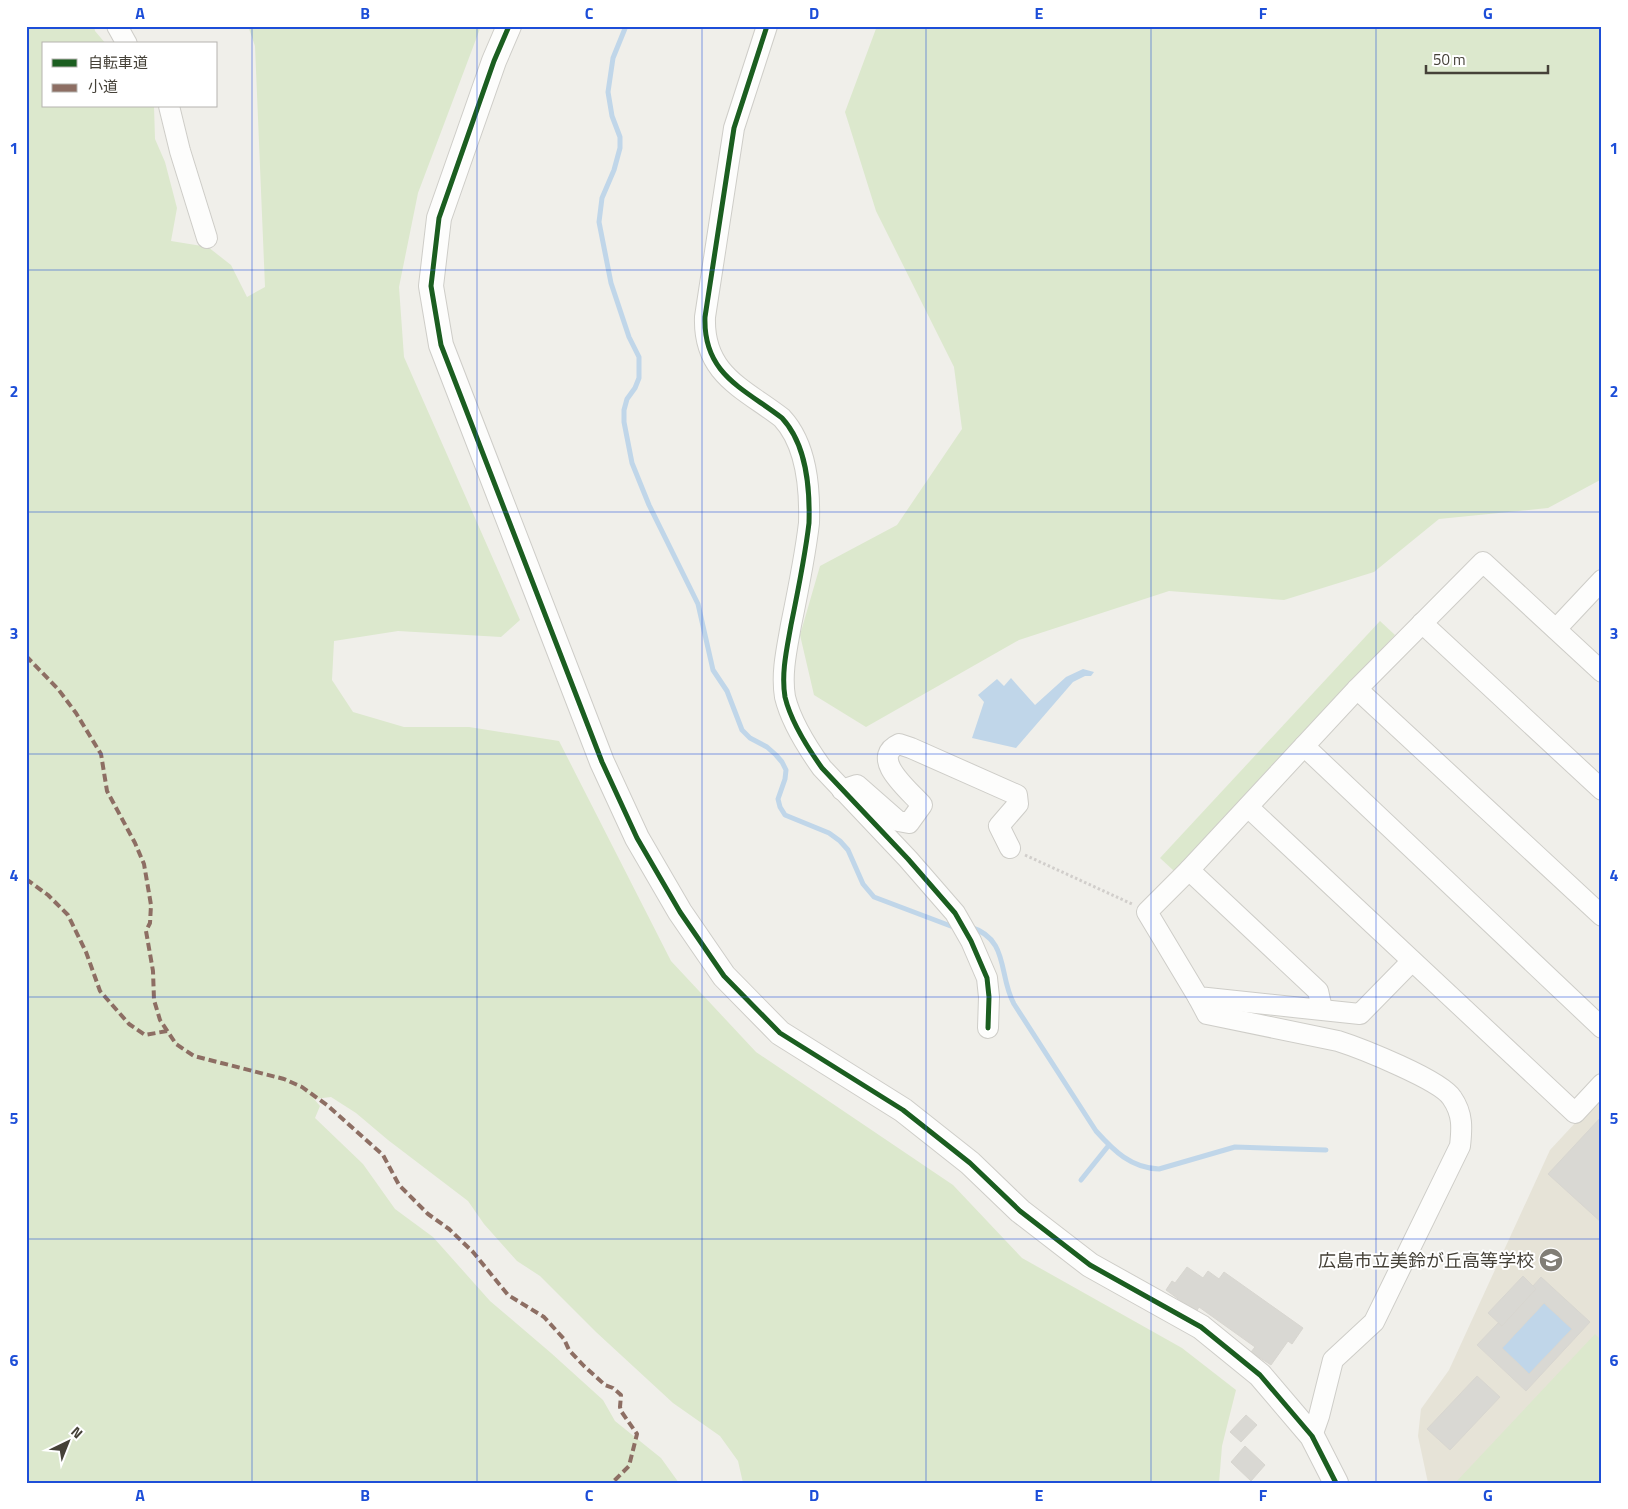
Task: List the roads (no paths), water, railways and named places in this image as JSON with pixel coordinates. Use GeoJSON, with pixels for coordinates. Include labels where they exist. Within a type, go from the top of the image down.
{"type":"FeatureCollection","features":[{"type":"Feature","properties":{"kind":"street"},"geometry":{"type":"LineString","coordinates":[[117,26],[126,42]]}},
{"type":"Feature","properties":{"kind":"street"},"geometry":{"type":"LineString","coordinates":[[509,26],[494,61],[439,218],[431,286],[441,346],[602,762],[637,838],[680,912],[724,976],[780,1033],[903,1110],[970,1163],[1020,1211],[1090,1265],[1201,1327],[1260,1375],[1312,1436],[1336,1483]]}},
{"type":"Feature","properties":{"kind":"street"},"geometry":{"type":"LineString","coordinates":[[767,26],[734,128],[705,316],[705,335],[716,366],[786,422],[795,435],[804,461],[808,491],[809,523],[786,648],[784,686],[793,718],[810,752],[822,768],[908,859],[955,913],[971,941],[987,978],[989,997],[988,1028]]}},
{"type":"Feature","properties":{"kind":"street"},"geometry":{"type":"LineString","coordinates":[[169,108],[180,151],[207,238]]}},
{"type":"Feature","properties":{"kind":"street"},"geometry":{"type":"LineString","coordinates":[[1312,1436],[1333,1360],[1374,1322],[1460,1146],[1462,1121],[1452,1097],[1436,1083],[1354,1046],[1207,1014],[1147,912],[1189,870],[1357,689],[1483,562],[1602,672]]}},
{"type":"Feature","properties":{"kind":"street"},"geometry":{"type":"LineString","coordinates":[[1556,629],[1602,580]]}},
{"type":"Feature","properties":{"kind":"street"},"geometry":{"type":"LineString","coordinates":[[1422,623],[1602,790]]}},
{"type":"Feature","properties":{"kind":"street"},"geometry":{"type":"LineString","coordinates":[[1357,689],[1602,916]]}},
{"type":"Feature","properties":{"kind":"street"},"geometry":{"type":"LineString","coordinates":[[842,790],[857,785],[898,821],[908,822],[922,805],[893,773],[887,764],[887,754],[892,747],[898,744],[911,748],[1017,795],[1018,804],[999,826],[1010,848]]}},
{"type":"Feature","properties":{"kind":"street"},"geometry":{"type":"LineString","coordinates":[[1304,746],[1602,1028]]}},
{"type":"Feature","properties":{"kind":"street"},"geometry":{"type":"LineString","coordinates":[[1248,807],[1574,1112],[1602,1084]]}},
{"type":"Feature","properties":{"kind":"street"},"geometry":{"type":"LineString","coordinates":[[1189,870],[1318,991],[1322,1009]]}},
{"type":"Feature","properties":{"kind":"street"},"geometry":{"type":"LineString","coordinates":[[1198,997],[1360,1014],[1412,961]]}},
{"type":"Feature","properties":{"kind":"water"},"geometry":{"type":"Polygon","coordinates":[[[1083,669],[1094,672],[1091,676],[1085,676],[1073,682],[1016,748],[972,738],[984,702],[978,695],[997,679],[1004,686],[1011,678],[1035,705],[1066,677],[1083,669]]]}},
{"type":"Feature","properties":{"kind":"water"},"geometry":{"type":"Polygon","coordinates":[[[1544,1303],[1572,1329],[1529,1374],[1502,1348],[1544,1303]]]}},
{"type":"Feature","properties":{"kind":"waterway"},"geometry":{"type":"LineString","coordinates":[[626,26],[613,58],[608,92],[612,116],[620,137],[620,148],[614,170],[602,198],[599,222],[611,283],[629,337],[639,357],[639,378],[627,399],[624,410],[624,422],[632,463],[649,505],[698,604],[713,670],[727,691],[742,730],[750,738],[767,747],[776,755],[786,770],[778,799],[785,815],[829,833],[840,841],[848,850],[863,884],[874,897],[956,928]]}},
{"type":"Feature","properties":{"kind":"waterway"},"geometry":{"type":"LineString","coordinates":[[970,927],[983,933],[997,949],[1009,993],[1014,1004],[1096,1131],[1116,1152],[1132,1162],[1149,1168],[1159,1169],[1235,1147],[1326,1150]]}},
{"type":"Feature","properties":{"kind":"waterway"},"geometry":{"type":"LineString","coordinates":[[1081,1180],[1109,1145]]}},
{"type":"Feature","properties":{"kind":"place","name":"広島市立美鈴が丘高等学校"},"geometry":{"type":"Point","coordinates":[1551,1260]}}]}
